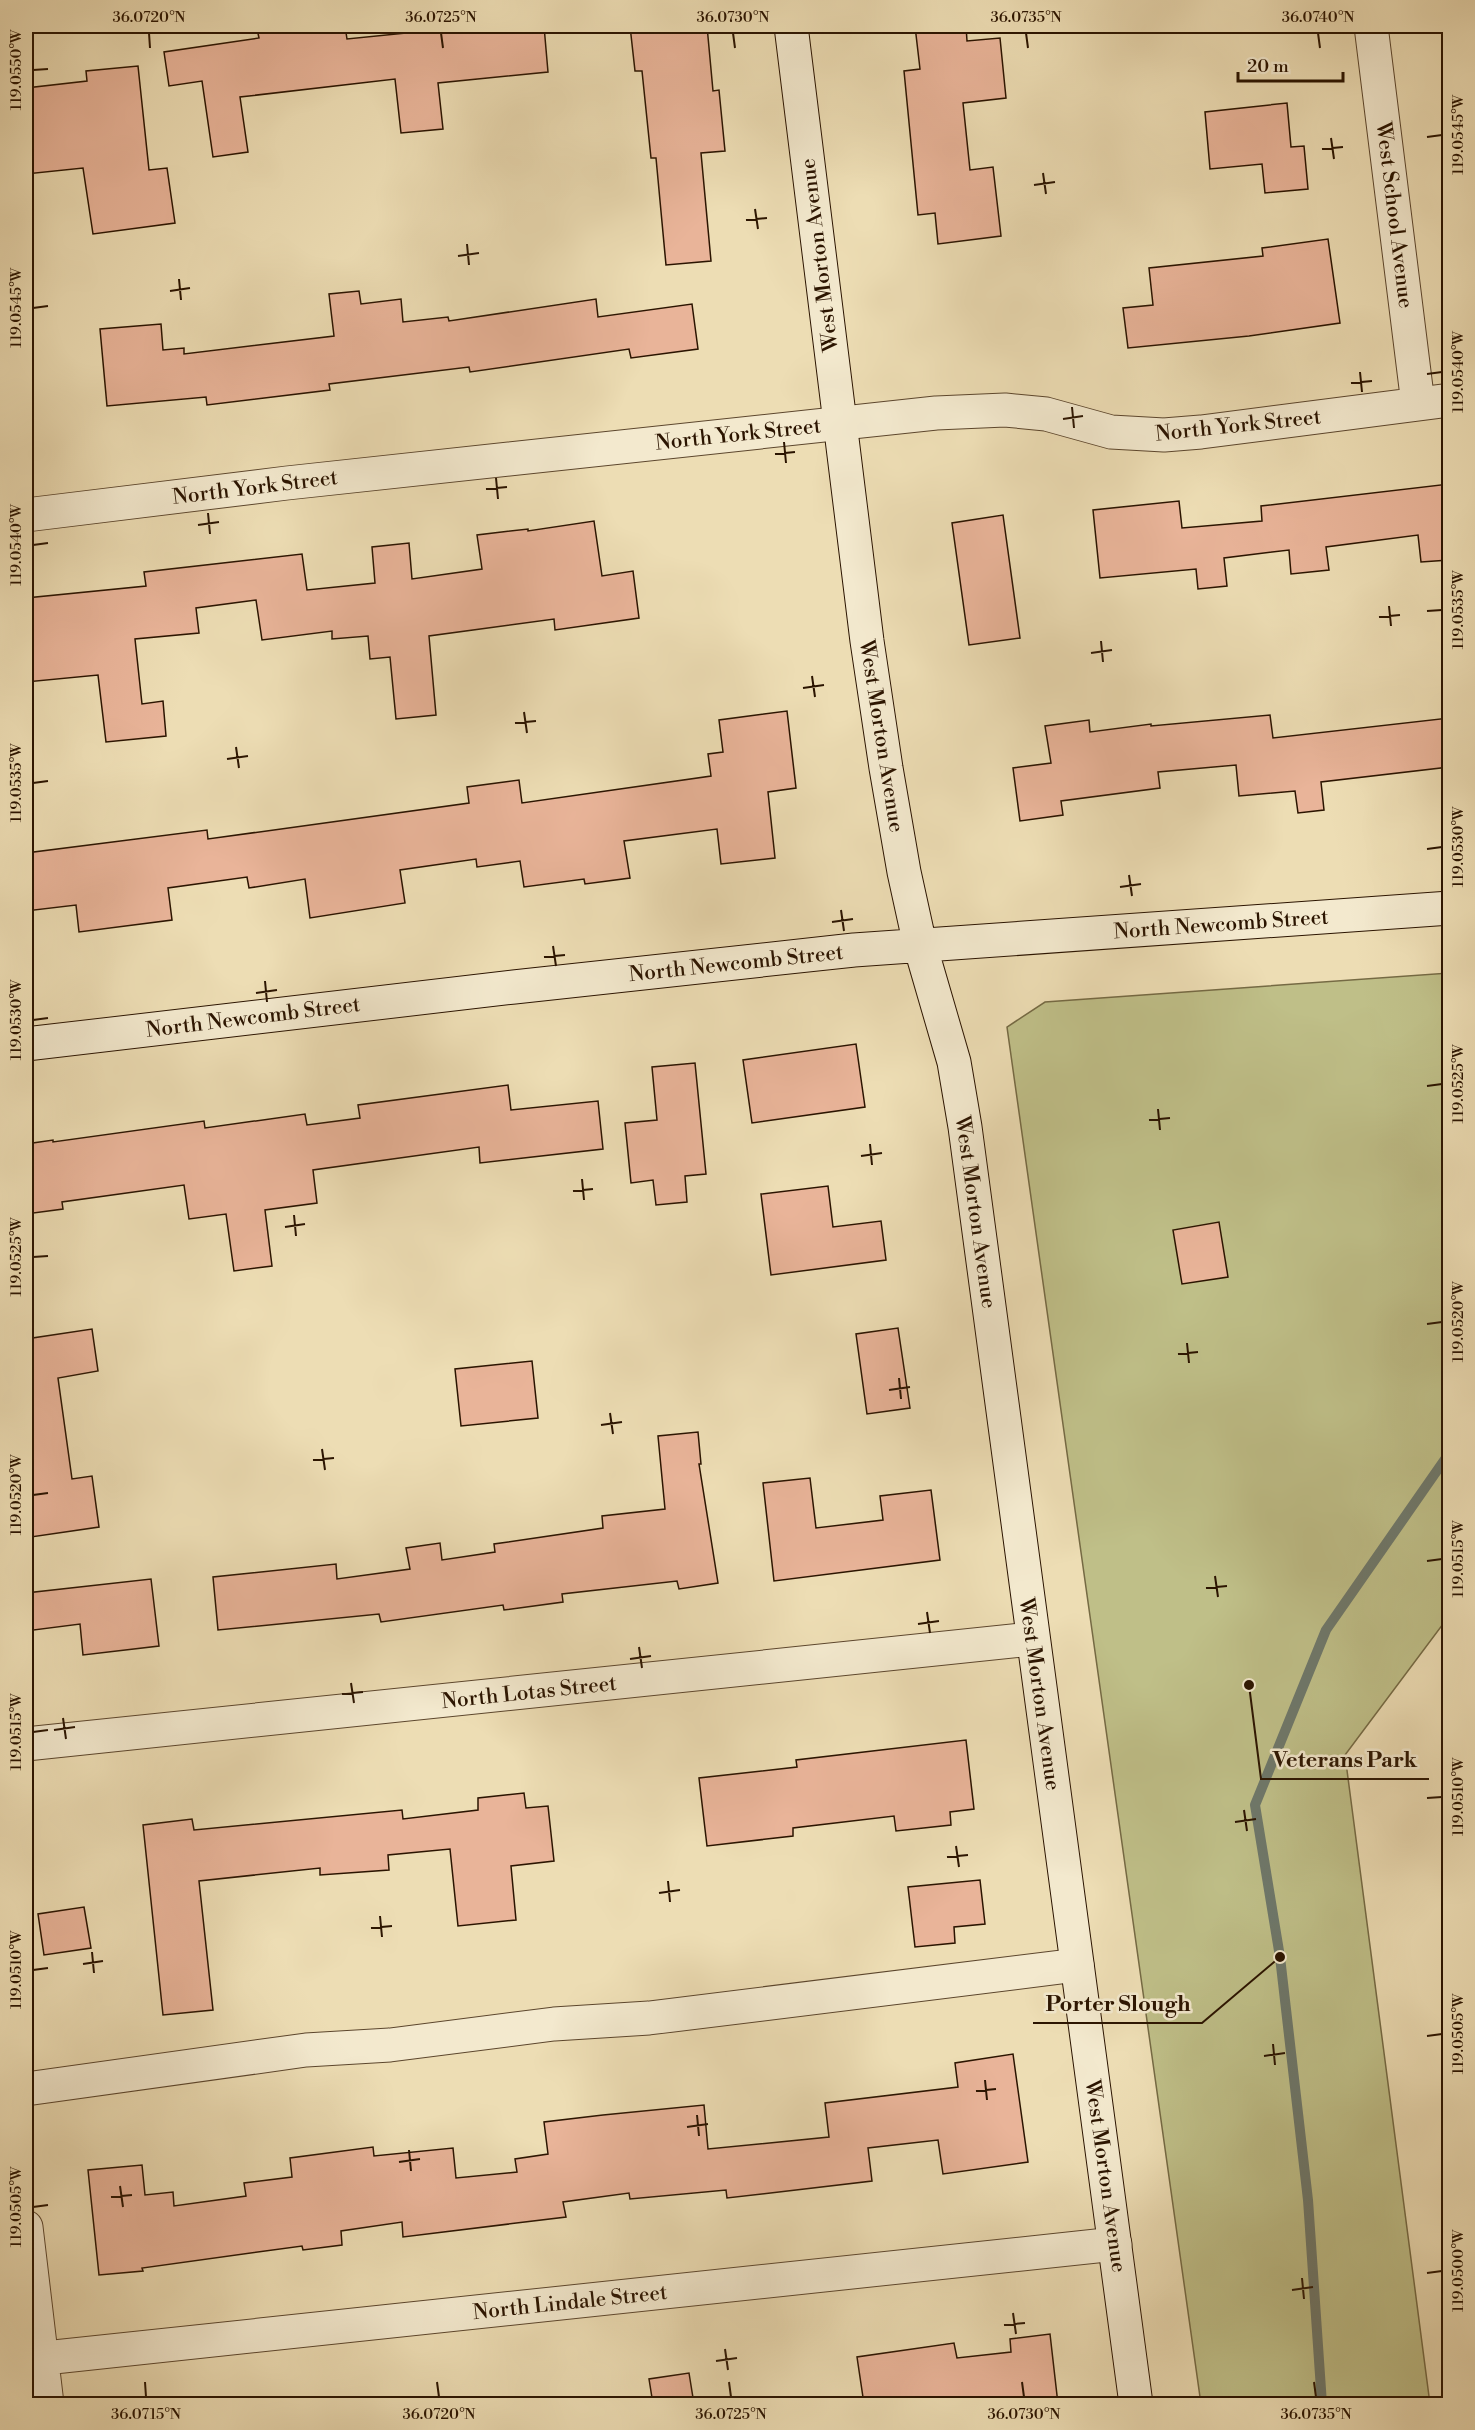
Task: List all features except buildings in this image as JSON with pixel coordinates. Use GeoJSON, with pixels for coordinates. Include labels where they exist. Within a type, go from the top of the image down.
{"type":"FeatureCollection","features":[{"type":"Feature","properties":{"kind":"street","name":"West Morton Avenue"},"geometry":{"type":"LineString","coordinates":[[791,26],[867,641],[882,745],[904,872],[920,945],[954,1062],[965,1127],[1136,2404]]}},
{"type":"Feature","properties":{"kind":"street","name":"West School Avenue"},"geometry":{"type":"LineString","coordinates":[[1371,26],[1434,402]]}},
{"type":"Feature","properties":{"kind":"street","name":"North York Street"},"geometry":{"type":"LineString","coordinates":[[26,515],[287,483],[958,411],[1005,410],[1046,414],[1111,432],[1164,435],[1434,402]]}},
{"type":"Feature","properties":{"kind":"street","name":"North Newcomb Street"},"geometry":{"type":"LineString","coordinates":[[26,1044],[514,987],[920,945],[1449,908]]}},
{"type":"Feature","properties":{"kind":"street","name":"North Lotas Street"},"geometry":{"type":"LineString","coordinates":[[26,1744],[1032,1639]]}},
{"type":"Feature","properties":{"kind":"street"},"geometry":{"type":"LineString","coordinates":[[26,2090],[306,2050],[390,2044],[554,2024],[649,2018],[1077,1965]]}},
{"type":"Feature","properties":{"kind":"street"},"geometry":{"type":"LineString","coordinates":[[26,2227],[34,2359],[47,2404]]}},
{"type":"Feature","properties":{"kind":"street","name":"North Lindale Street"},"geometry":{"type":"LineString","coordinates":[[34,2359],[1115,2244]]}},
{"type":"Feature","properties":{"kind":"green space"},"geometry":{"type":"Polygon","coordinates":[[[1449,973],[1449,1616],[1345,1755],[1430,2404],[1201,2404],[1007,1027],[1045,1002],[1449,973]]]}},
{"type":"Feature","properties":{"kind":"waterway"},"geometry":{"type":"LineString","coordinates":[[1322,2404],[1308,2200],[1280,1957],[1255,1805],[1326,1630],[1450,1452]]}},
{"type":"Feature","properties":{"kind":"place","name":"Veterans Park"},"geometry":{"type":"Point","coordinates":[1249,1685]}},
{"type":"Feature","properties":{"kind":"place","name":"Porter Slough"},"geometry":{"type":"Point","coordinates":[1280,1957]}}]}
